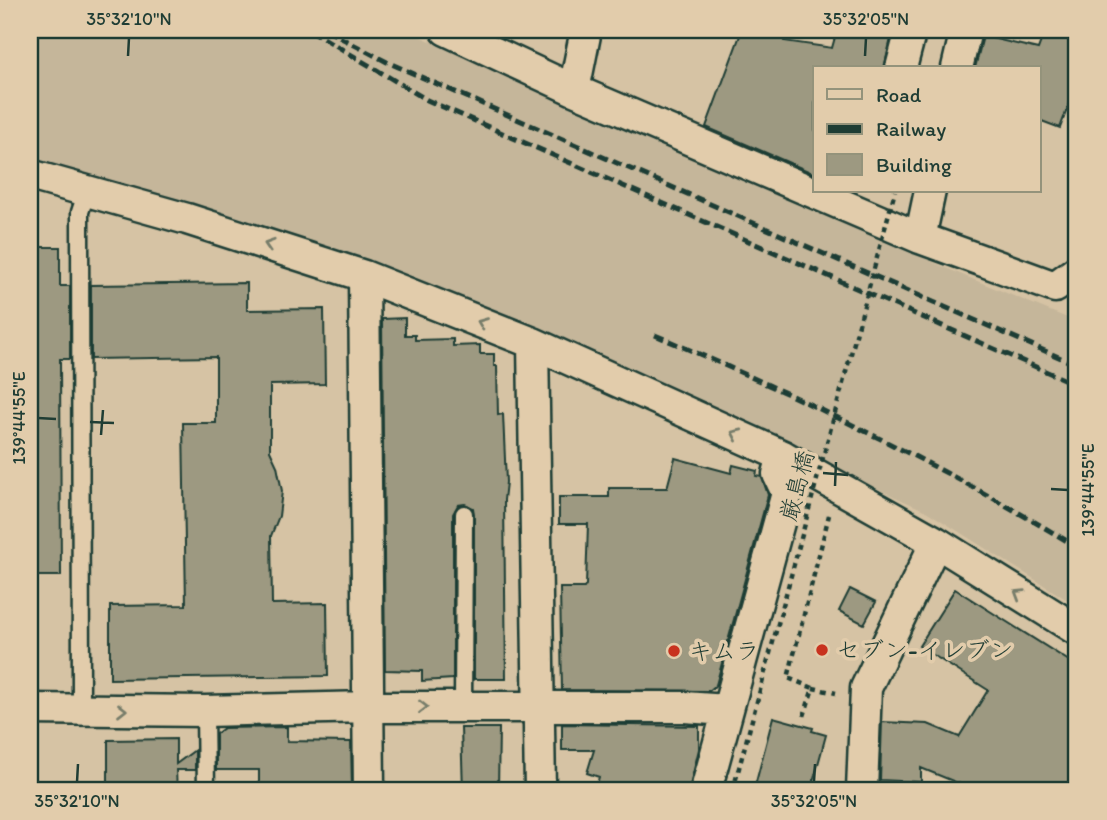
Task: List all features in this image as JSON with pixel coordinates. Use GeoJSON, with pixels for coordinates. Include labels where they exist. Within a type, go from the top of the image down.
{"type":"FeatureCollection","features":[{"type":"Feature","properties":{"kind":"street"},"geometry":{"type":"LineString","coordinates":[[446,30],[574,90],[813,182]]}},
{"type":"Feature","properties":{"kind":"street"},"geometry":{"type":"LineString","coordinates":[[574,90],[586,30]]}},
{"type":"Feature","properties":{"kind":"street"},"geometry":{"type":"LineString","coordinates":[[902,66],[911,30]]}},
{"type":"Feature","properties":{"kind":"street"},"geometry":{"type":"LineString","coordinates":[[957,66],[966,30]]}},
{"type":"Feature","properties":{"kind":"street"},"geometry":{"type":"LineString","coordinates":[[30,175],[187,219],[364,276],[533,343],[783,456],[936,542],[1077,629]]}},
{"type":"Feature","properties":{"kind":"street"},"geometry":{"type":"LineString","coordinates":[[839,192],[865,202],[919,238],[1055,288],[1077,271]]}},
{"type":"Feature","properties":{"kind":"street"},"geometry":{"type":"LineString","coordinates":[[919,238],[930,192]]}},
{"type":"Feature","properties":{"kind":"street"},"geometry":{"type":"LineString","coordinates":[[364,276],[369,790]]}},
{"type":"Feature","properties":{"kind":"street"},"geometry":{"type":"LineString","coordinates":[[533,343],[540,790]]}},
{"type":"Feature","properties":{"kind":"street"},"geometry":{"type":"LineString","coordinates":[[706,790],[787,493],[778,474],[783,456]]}},
{"type":"Feature","properties":{"kind":"street"},"geometry":{"type":"LineString","coordinates":[[862,790],[866,688],[936,542]]}},
{"type":"Feature","properties":{"kind":"street"},"geometry":{"type":"LineString","coordinates":[[30,709],[205,711],[368,707],[684,707],[727,710]]}},
{"type":"Feature","properties":{"kind":"lane"},"geometry":{"type":"LineString","coordinates":[[81,710],[80,212],[87,191]]}},
{"type":"Feature","properties":{"kind":"lane"},"geometry":{"type":"LineString","coordinates":[[463,708],[464,514]]}},
{"type":"Feature","properties":{"kind":"lane"},"geometry":{"type":"LineString","coordinates":[[205,711],[206,790]]}},
{"type":"Feature","properties":{"kind":"path","name":"厳島橋"},"geometry":{"type":"LineString","coordinates":[[733,790],[895,192]]}},
{"type":"Feature","properties":{"kind":"path"},"geometry":{"type":"LineString","coordinates":[[804,716],[813,688],[789,678],[806,601],[830,515]]}},
{"type":"Feature","properties":{"kind":"shaded area"},"geometry":{"type":"Polygon","coordinates":[[[30,30],[405,30],[960,274],[1077,322],[1077,606],[926,511],[554,340],[30,166],[30,30]]]}},
{"type":"Feature","properties":{"kind":"building"},"geometry":{"type":"Polygon","coordinates":[[[742,30],[769,30],[785,36],[784,41],[832,48],[837,30],[893,30],[884,66],[813,66],[813,173],[706,127],[742,30]]]}},
{"type":"Feature","properties":{"kind":"building"},"geometry":{"type":"Polygon","coordinates":[[[1045,30],[1077,30],[1077,83],[1060,128],[1040,120],[1040,66],[976,66],[983,36],[1038,49],[1045,30]]]}},
{"type":"Feature","properties":{"kind":"building"},"geometry":{"type":"Polygon","coordinates":[[[33,247],[60,247],[60,286],[70,286],[70,359],[60,359],[61,576],[35,576],[33,247]]]}},
{"type":"Feature","properties":{"kind":"building"},"geometry":{"type":"Polygon","coordinates":[[[247,283],[247,310],[324,309],[325,384],[270,385],[270,451],[277,466],[282,491],[279,516],[271,536],[272,604],[327,603],[328,676],[110,679],[110,606],[186,605],[183,423],[216,423],[216,357],[91,359],[91,285],[247,283]]]}},
{"type":"Feature","properties":{"kind":"building"},"geometry":{"type":"Polygon","coordinates":[[[405,318],[405,335],[415,335],[415,340],[453,339],[453,346],[480,345],[480,354],[494,354],[494,366],[497,366],[498,415],[503,414],[506,482],[506,679],[474,679],[474,514],[473,508],[465,504],[458,505],[453,514],[453,679],[422,681],[422,671],[385,670],[382,319],[405,318]]]}},
{"type":"Feature","properties":{"kind":"building"},"geometry":{"type":"Polygon","coordinates":[[[675,458],[731,473],[733,465],[757,471],[756,476],[762,477],[768,495],[716,685],[709,691],[562,690],[560,588],[584,588],[586,585],[588,524],[559,524],[559,497],[609,497],[609,488],[667,488],[675,458]]]}},
{"type":"Feature","properties":{"kind":"building"},"geometry":{"type":"Polygon","coordinates":[[[850,589],[876,602],[864,624],[839,611],[850,589]]]}},
{"type":"Feature","properties":{"kind":"building"},"geometry":{"type":"Polygon","coordinates":[[[955,589],[1077,666],[1077,790],[975,790],[921,768],[921,782],[880,780],[882,722],[928,724],[959,737],[988,690],[919,646],[955,589]]]}},
{"type":"Feature","properties":{"kind":"building"},"geometry":{"type":"Polygon","coordinates":[[[773,717],[813,728],[812,731],[826,735],[811,790],[754,790],[773,717]]]}},
{"type":"Feature","properties":{"kind":"building"},"geometry":{"type":"Polygon","coordinates":[[[562,724],[699,726],[699,749],[689,790],[595,790],[599,777],[587,773],[594,750],[562,750],[562,724]]]}},
{"type":"Feature","properties":{"kind":"building"},"geometry":{"type":"Polygon","coordinates":[[[287,727],[287,741],[351,742],[352,790],[259,790],[259,770],[216,770],[216,734],[224,728],[287,727]]]}},
{"type":"Feature","properties":{"kind":"building"},"geometry":{"type":"Polygon","coordinates":[[[461,728],[499,728],[498,790],[463,790],[461,728]]]}},
{"type":"Feature","properties":{"kind":"building"},"geometry":{"type":"Polygon","coordinates":[[[176,739],[176,764],[195,750],[195,770],[176,770],[177,790],[108,790],[108,740],[176,739]]]}},
{"type":"Feature","properties":{"kind":"railway"},"geometry":{"type":"LineString","coordinates":[[310,30],[427,100],[1077,385]]}},
{"type":"Feature","properties":{"kind":"railway"},"geometry":{"type":"LineString","coordinates":[[326,30],[387,62],[1077,365]]}},
{"type":"Feature","properties":{"kind":"railway"},"geometry":{"type":"LineString","coordinates":[[655,335],[763,382],[923,460],[1077,547]]}},
{"type":"Feature","properties":{"kind":"place","name":"セブン-イレブン"},"geometry":{"type":"Point","coordinates":[822,650]}},
{"type":"Feature","properties":{"kind":"place","name":"キムラ"},"geometry":{"type":"Point","coordinates":[674,651]}}]}
